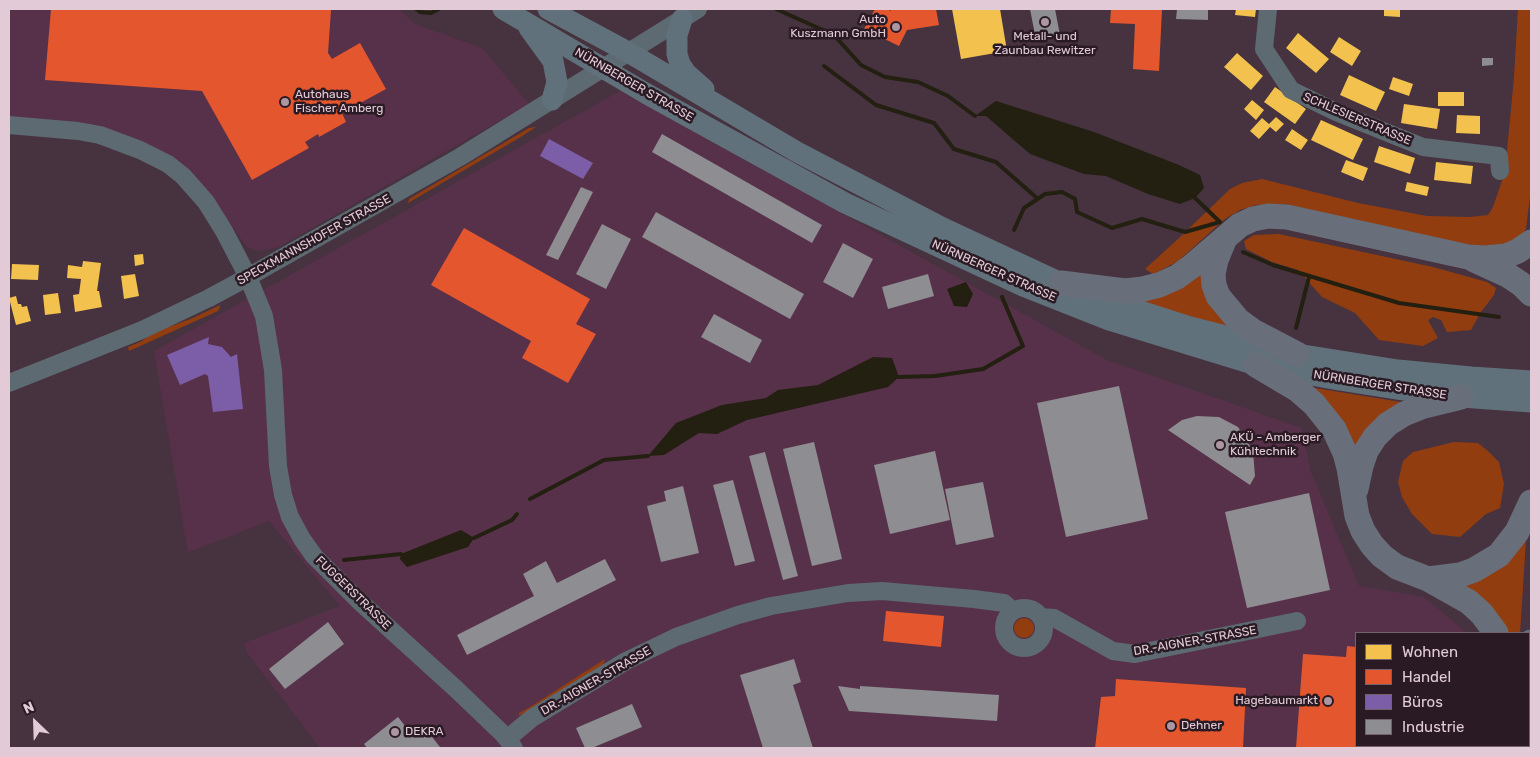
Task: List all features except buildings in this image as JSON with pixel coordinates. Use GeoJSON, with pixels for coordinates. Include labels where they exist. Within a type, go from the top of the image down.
{"type":"FeatureCollection","features":[{"type":"Feature","properties":{"kind":"highway"},"geometry":{"type":"LineString","coordinates":[[1061,283],[1125,291],[1159,285],[1177,277],[1192,266],[1240,225],[1253,219],[1268,216],[1287,217],[1468,258],[1509,276],[1531,294]]}},
{"type":"Feature","properties":{"kind":"highway"},"geometry":{"type":"LineString","coordinates":[[1226,236],[1216,260],[1213,274],[1214,286],[1218,296],[1245,326],[1297,354]]}},
{"type":"Feature","properties":{"kind":"highway"},"geometry":{"type":"LineString","coordinates":[[1468,258],[1506,256],[1518,252],[1531,242]]}},
{"type":"Feature","properties":{"kind":"highway"},"geometry":{"type":"LineString","coordinates":[[1256,365],[1298,390],[1324,415],[1334,429],[1345,453],[1355,496],[1357,516],[1363,531],[1372,545],[1382,556],[1397,567],[1428,579],[1469,602],[1482,614],[1495,632]]}},
{"type":"Feature","properties":{"kind":"highway"},"geometry":{"type":"LineString","coordinates":[[1355,496],[1360,466],[1374,437],[1388,424],[1404,414],[1424,406],[1460,397]]}},
{"type":"Feature","properties":{"kind":"highway"},"geometry":{"type":"LineString","coordinates":[[1428,579],[1460,575],[1474,570],[1498,555],[1517,532],[1531,502]]}},
{"type":"Feature","properties":{"kind":"highway"},"geometry":{"type":"LineString","coordinates":[[1530,658],[1531,642]]}},
{"type":"Feature","properties":{"kind":"main road","name":"NÜRNBERGER STRASSE"},"geometry":{"type":"LineString","coordinates":[[503,9],[656,99],[845,203],[1023,286],[1109,320],[1256,365],[1339,380],[1460,397],[1531,402]]}},
{"type":"Feature","properties":{"kind":"main road","name":"NÜRNBERGER STRASSE"},"geometry":{"type":"LineString","coordinates":[[548,9],[628,52],[797,152],[935,223],[1061,283],[1190,327],[1297,354],[1398,370],[1531,381]]}},
{"type":"Feature","properties":{"kind":"main road"},"geometry":{"type":"LineString","coordinates":[[690,14],[677,35],[677,54],[680,64],[686,73],[739,118]]}},
{"type":"Feature","properties":{"kind":"main road"},"geometry":{"type":"LineString","coordinates":[[522,20],[552,61],[557,82],[552,100]]}},
{"type":"Feature","properties":{"kind":"street","name":"SCHLESIERSTRASSE"},"geometry":{"type":"LineString","coordinates":[[1268,9],[1264,49],[1291,90],[1336,112],[1423,147],[1499,156],[1500,171]]}},
{"type":"Feature","properties":{"kind":"street","name":"SPECKMANNSHOFER STRASSE"},"geometry":{"type":"LineString","coordinates":[[9,383],[142,330],[248,277],[452,162],[690,14]]}},
{"type":"Feature","properties":{"kind":"street","name":"FUGGERSTRASSE"},"geometry":{"type":"LineString","coordinates":[[9,125],[78,131],[100,135],[140,150],[168,164],[183,176],[206,202],[224,231],[248,277],[264,316],[270,342],[273,370],[278,466],[283,495],[290,517],[302,539],[314,556],[358,600],[456,689],[511,744]]}},
{"type":"Feature","properties":{"kind":"street","name":"DR.-AIGNER-STRASSE"},"geometry":{"type":"LineString","coordinates":[[511,744],[532,718],[626,661],[676,637],[738,615],[771,606],[848,593],[882,591],[1004,603],[1012,611],[1019,608],[1029,608],[1041,617],[1054,618],[1113,651],[1135,654],[1296,621]]}},
{"type":"Feature","properties":{"kind":"street"},"geometry":{"type":"LineString","coordinates":[[1012,611],[1006,618],[1003,629],[1008,642],[1020,648],[1032,646],[1040,640],[1044,628],[1041,617]]}},
{"type":"Feature","properties":{"kind":"shaded area"},"geometry":{"type":"Polygon","coordinates":[[[9,9],[398,9],[415,24],[482,48],[529,104],[279,247],[260,251],[247,247],[202,184],[174,161],[9,119],[9,9]]]}},
{"type":"Feature","properties":{"kind":"shaded area"},"geometry":{"type":"Polygon","coordinates":[[[1518,9],[1531,9],[1531,188],[1526,229],[1522,235],[1512,242],[1490,248],[1454,242],[1285,204],[1256,205],[1240,210],[1225,219],[1177,262],[1153,274],[1145,269],[1230,189],[1242,183],[1262,179],[1358,203],[1427,216],[1470,217],[1488,215],[1493,207],[1505,172],[1518,9]]]}},
{"type":"Feature","properties":{"kind":"shaded area"},"geometry":{"type":"Polygon","coordinates":[[[620,91],[1107,360],[1302,428],[1310,470],[1359,586],[1424,597],[1466,632],[1355,632],[1355,747],[1469,748],[320,748],[248,654],[244,643],[340,606],[269,521],[188,552],[154,351],[620,91]]]}},
{"type":"Feature","properties":{"kind":"shaded area"},"geometry":{"type":"Polygon","coordinates":[[[996,101],[1094,132],[1179,165],[1200,175],[1204,188],[1195,198],[1180,204],[1148,194],[1106,176],[1084,174],[1030,154],[986,116],[975,116],[996,101]]]}},
{"type":"Feature","properties":{"kind":"shaded area"},"geometry":{"type":"Polygon","coordinates":[[[536,127],[408,203],[409,199],[529,128],[536,127]]]}},
{"type":"Feature","properties":{"kind":"shaded area"},"geometry":{"type":"Polygon","coordinates":[[[1279,234],[1433,267],[1487,282],[1496,288],[1494,295],[1481,312],[1471,330],[1447,332],[1441,320],[1433,317],[1428,320],[1438,338],[1423,346],[1379,340],[1355,313],[1322,297],[1298,270],[1272,262],[1246,249],[1244,241],[1254,235],[1279,234]]]}},
{"type":"Feature","properties":{"kind":"shaded area"},"geometry":{"type":"Polygon","coordinates":[[[1206,263],[1222,319],[1229,330],[1129,297],[1206,263]]]}},
{"type":"Feature","properties":{"kind":"shaded area"},"geometry":{"type":"Polygon","coordinates":[[[966,282],[973,294],[967,307],[954,306],[947,289],[966,282]]]}},
{"type":"Feature","properties":{"kind":"shaded area"},"geometry":{"type":"Polygon","coordinates":[[[220,305],[218,311],[129,351],[128,347],[155,332],[193,318],[220,305]]]}},
{"type":"Feature","properties":{"kind":"shaded area"},"geometry":{"type":"Polygon","coordinates":[[[873,357],[892,358],[899,377],[888,387],[747,420],[717,434],[699,433],[664,455],[648,456],[676,423],[722,405],[766,398],[778,390],[818,385],[873,357]]]}},
{"type":"Feature","properties":{"kind":"shaded area"},"geometry":{"type":"Polygon","coordinates":[[[1309,387],[1413,404],[1356,459],[1309,387]]]}},
{"type":"Feature","properties":{"kind":"shaded area"},"geometry":{"type":"Polygon","coordinates":[[[1454,442],[1478,443],[1489,452],[1499,462],[1504,484],[1500,508],[1486,514],[1460,537],[1432,534],[1412,514],[1402,497],[1398,482],[1403,461],[1413,452],[1454,442]]]}},
{"type":"Feature","properties":{"kind":"shaded area"},"geometry":{"type":"Polygon","coordinates":[[[1527,524],[1520,632],[1502,632],[1455,582],[1527,524]]]}},
{"type":"Feature","properties":{"kind":"shaded area"},"geometry":{"type":"Polygon","coordinates":[[[461,530],[474,538],[468,547],[407,567],[400,559],[401,554],[461,530]]]}},
{"type":"Feature","properties":{"kind":"shaded area"},"geometry":{"type":"Polygon","coordinates":[[[1024,618],[1031,621],[1034,628],[1031,635],[1024,638],[1017,635],[1014,628],[1017,621],[1024,618]]]}},
{"type":"Feature","properties":{"kind":"shaded area"},"geometry":{"type":"Polygon","coordinates":[[[605,659],[603,665],[519,716],[519,713],[605,659]]]}},
{"type":"Feature","properties":{"kind":"waterway"},"geometry":{"type":"LineString","coordinates":[[416,9],[420,12],[431,13],[439,9]]}},
{"type":"Feature","properties":{"kind":"waterway"},"geometry":{"type":"LineString","coordinates":[[776,9],[834,35],[861,65],[885,77],[918,82],[948,96],[975,116]]}},
{"type":"Feature","properties":{"kind":"waterway"},"geometry":{"type":"LineString","coordinates":[[824,66],[876,105],[934,123],[954,149],[996,162],[1038,199]]}},
{"type":"Feature","properties":{"kind":"waterway"},"geometry":{"type":"LineString","coordinates":[[1014,230],[1024,208],[1045,194],[1062,192],[1075,199],[1077,212],[1112,228],[1142,219],[1185,232],[1220,222],[1195,198]]}},
{"type":"Feature","properties":{"kind":"waterway"},"geometry":{"type":"LineString","coordinates":[[1243,252],[1273,265],[1399,303],[1499,317]]}},
{"type":"Feature","properties":{"kind":"waterway"},"geometry":{"type":"LineString","coordinates":[[1296,328],[1309,277]]}},
{"type":"Feature","properties":{"kind":"waterway"},"geometry":{"type":"LineString","coordinates":[[899,377],[935,376],[983,369],[1023,346],[1002,297]]}},
{"type":"Feature","properties":{"kind":"waterway"},"geometry":{"type":"LineString","coordinates":[[530,499],[604,460],[648,456]]}},
{"type":"Feature","properties":{"kind":"waterway"},"geometry":{"type":"LineString","coordinates":[[474,538],[512,520],[517,514]]}},
{"type":"Feature","properties":{"kind":"waterway"},"geometry":{"type":"LineString","coordinates":[[344,560],[401,554]]}},
{"type":"Feature","properties":{"kind":"place","name":"Metall- und Zaunbau Rewitzer"},"geometry":{"type":"Point","coordinates":[1045,22]}},
{"type":"Feature","properties":{"kind":"place","name":"Auto Kuszmann GmbH"},"geometry":{"type":"Point","coordinates":[896,27]}},
{"type":"Feature","properties":{"kind":"place","name":"Autohaus Fischer Amberg"},"geometry":{"type":"Point","coordinates":[285,102]}},
{"type":"Feature","properties":{"kind":"place","name":"AKÜ - Amberger Kühltechnik"},"geometry":{"type":"Point","coordinates":[1220,445]}},
{"type":"Feature","properties":{"kind":"place","name":"Hagebaumarkt"},"geometry":{"type":"Point","coordinates":[1328,701]}},
{"type":"Feature","properties":{"kind":"place","name":"Dehner"},"geometry":{"type":"Point","coordinates":[1171,726]}},
{"type":"Feature","properties":{"kind":"place","name":"DEKRA"},"geometry":{"type":"Point","coordinates":[395,732]}}]}
